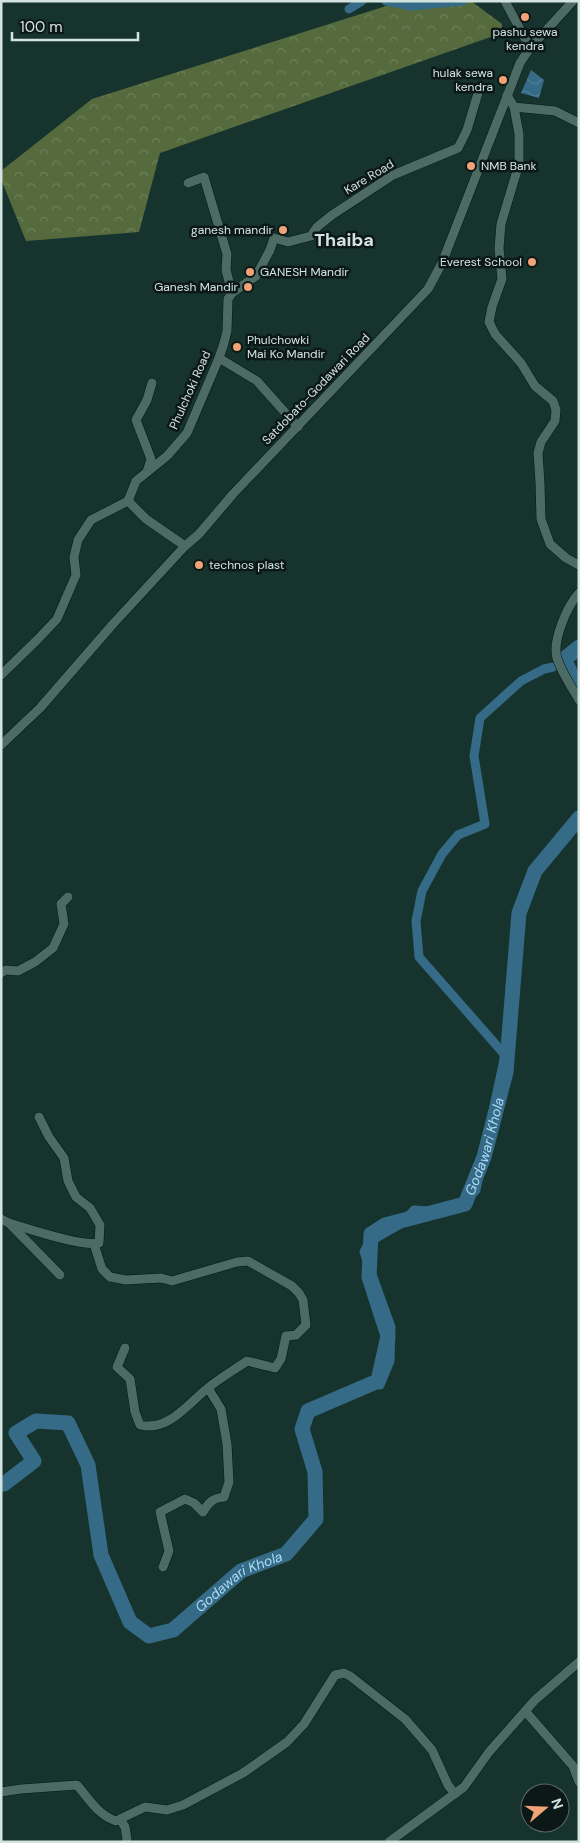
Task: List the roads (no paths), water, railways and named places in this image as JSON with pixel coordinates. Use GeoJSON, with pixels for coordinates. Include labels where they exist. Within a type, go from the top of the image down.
{"type":"FeatureCollection","features":[{"type":"Feature","properties":{"kind":"street"},"geometry":{"type":"LineString","coordinates":[[505,1],[530,48]]}},
{"type":"Feature","properties":{"kind":"street","name":"Satdobato-Godawari Road"},"geometry":{"type":"LineString","coordinates":[[1,745],[40,708],[184,546],[199,534],[233,494],[420,299],[432,283],[520,63],[530,48],[573,1]]}},
{"type":"Feature","properties":{"kind":"street","name":"Kare Road"},"geometry":{"type":"LineString","coordinates":[[232,293],[256,276],[270,250],[274,238],[288,242],[310,236],[317,227],[332,215],[392,175],[458,148],[467,130],[478,93]]}},
{"type":"Feature","properties":{"kind":"street"},"geometry":{"type":"LineString","coordinates":[[507,95],[514,107],[519,134],[518,164],[501,224],[499,248],[502,279],[492,307],[490,322],[495,334],[521,363],[535,386],[553,401],[556,410],[555,421],[541,442],[538,453],[540,519],[550,544],[566,558],[579,565]]}},
{"type":"Feature","properties":{"kind":"street"},"geometry":{"type":"LineString","coordinates":[[514,107],[554,111],[579,123]]}},
{"type":"Feature","properties":{"kind":"street"},"geometry":{"type":"LineString","coordinates":[[188,183],[204,177],[227,254],[226,270],[232,293]]}},
{"type":"Feature","properties":{"kind":"street","name":"Phulchoki Road"},"geometry":{"type":"LineString","coordinates":[[128,501],[136,481],[167,456],[187,433],[219,358],[226,331],[228,298],[232,293]]}},
{"type":"Feature","properties":{"kind":"street"},"geometry":{"type":"LineString","coordinates":[[219,358],[257,381],[298,427]]}},
{"type":"Feature","properties":{"kind":"street"},"geometry":{"type":"LineString","coordinates":[[148,472],[151,459],[136,420],[147,400],[152,383]]}},
{"type":"Feature","properties":{"kind":"street"},"geometry":{"type":"LineString","coordinates":[[1,675],[57,619],[76,575],[74,557],[78,540],[92,520],[128,501],[158,528],[184,546]]}},
{"type":"Feature","properties":{"kind":"street"},"geometry":{"type":"LineString","coordinates":[[579,593],[564,620],[557,640],[556,650],[558,659],[579,700]]}},
{"type":"Feature","properties":{"kind":"street"},"geometry":{"type":"LineString","coordinates":[[1,973],[6,970],[18,971],[27,967],[53,948],[64,924],[61,904],[68,897]]}},
{"type":"Feature","properties":{"kind":"street"},"geometry":{"type":"LineString","coordinates":[[5,1221],[67,1239],[94,1244],[99,1243],[100,1226],[90,1208],[76,1196],[68,1181],[64,1158],[49,1137],[39,1117]]}},
{"type":"Feature","properties":{"kind":"street"},"geometry":{"type":"LineString","coordinates":[[5,1221],[60,1274]]}},
{"type":"Feature","properties":{"kind":"street"},"geometry":{"type":"LineString","coordinates":[[94,1244],[102,1268],[110,1277],[126,1280],[161,1278],[172,1281],[237,1262],[248,1261],[292,1286],[303,1300],[306,1325],[296,1334],[286,1336],[281,1359],[275,1368],[247,1361],[208,1388],[180,1413],[162,1424],[153,1426],[140,1425],[135,1412],[130,1380],[118,1367],[125,1348]]}},
{"type":"Feature","properties":{"kind":"street"},"geometry":{"type":"LineString","coordinates":[[163,1568],[169,1552],[160,1512],[185,1499],[194,1503],[204,1512],[208,1504],[215,1498],[224,1497],[229,1482],[227,1444],[221,1410],[208,1388]]}},
{"type":"Feature","properties":{"kind":"street"},"geometry":{"type":"LineString","coordinates":[[388,1842],[464,1787],[489,1752],[546,1690],[579,1662]]}},
{"type":"Feature","properties":{"kind":"street"},"geometry":{"type":"LineString","coordinates":[[1,1792],[77,1786],[106,1818],[116,1821],[144,1807],[166,1810],[183,1805],[243,1773],[287,1742],[304,1724],[329,1682],[335,1675],[344,1673],[405,1719],[432,1750],[448,1785],[455,1794]]}},
{"type":"Feature","properties":{"kind":"street"},"geometry":{"type":"LineString","coordinates":[[526,1712],[572,1766],[579,1782]]}},
{"type":"Feature","properties":{"kind":"street"},"geometry":{"type":"LineString","coordinates":[[120,1819],[125,1827],[126,1842]]}},
{"type":"Feature","properties":{"kind":"water"},"geometry":{"type":"Polygon","coordinates":[[[531,70],[544,80],[539,98],[521,93],[531,70]]]}},
{"type":"Feature","properties":{"kind":"waterway"},"geometry":{"type":"LineString","coordinates":[[349,9],[362,1]]}},
{"type":"Feature","properties":{"kind":"waterway"},"geometry":{"type":"LineString","coordinates":[[386,1],[411,6],[463,1]]}},
{"type":"Feature","properties":{"kind":"waterway","name":"Godawari Khola"},"geometry":{"type":"LineString","coordinates":[[579,647],[564,659],[579,690]]}},
{"type":"Feature","properties":{"kind":"waterway","name":"Godawari Khola"},"geometry":{"type":"LineString","coordinates":[[568,660],[579,652]]}},
{"type":"Feature","properties":{"kind":"waterway"},"geometry":{"type":"LineString","coordinates":[[380,1385],[390,1361],[391,1327],[364,1252],[369,1242],[402,1223],[414,1210],[444,1212],[458,1208],[476,1190],[505,1055],[419,957],[416,921],[422,891],[442,854],[458,835],[485,824],[474,756],[480,718],[521,681],[544,669],[553,667]]}},
{"type":"Feature","properties":{"kind":"waterway","name":"Godawari Khola"},"geometry":{"type":"LineString","coordinates":[[1,1484],[4,1484],[34,1461],[16,1433],[36,1421],[68,1423],[88,1465],[101,1555],[130,1622],[149,1636],[173,1630],[241,1571],[286,1554],[316,1519],[315,1472],[302,1429],[308,1411],[378,1381],[388,1336],[369,1277],[371,1234],[385,1225],[465,1204],[484,1157],[506,1072],[519,913],[535,871],[579,818]]}},
{"type":"Feature","properties":{"kind":"place","name":"pashu sewa kendra"},"geometry":{"type":"Point","coordinates":[525,17]}},
{"type":"Feature","properties":{"kind":"place","name":"hulak sewa kendra"},"geometry":{"type":"Point","coordinates":[503,80]}},
{"type":"Feature","properties":{"kind":"place","name":"NMB Bank"},"geometry":{"type":"Point","coordinates":[471,166]}},
{"type":"Feature","properties":{"kind":"place","name":"ganesh mandir"},"geometry":{"type":"Point","coordinates":[283,230]}},
{"type":"Feature","properties":{"kind":"place","name":"Everest School"},"geometry":{"type":"Point","coordinates":[532,262]}},
{"type":"Feature","properties":{"kind":"place","name":"GANESH Mandir"},"geometry":{"type":"Point","coordinates":[250,272]}},
{"type":"Feature","properties":{"kind":"place","name":"Ganesh Mandir"},"geometry":{"type":"Point","coordinates":[248,287]}},
{"type":"Feature","properties":{"kind":"place","name":"Phulchowki Mai Ko Mandir"},"geometry":{"type":"Point","coordinates":[237,347]}},
{"type":"Feature","properties":{"kind":"place","name":"technos plast"},"geometry":{"type":"Point","coordinates":[199,565]}},
{"type":"Feature","properties":{"kind":"district","name":"Thaiba"},"geometry":{"type":"Point","coordinates":[344,240]}}]}
